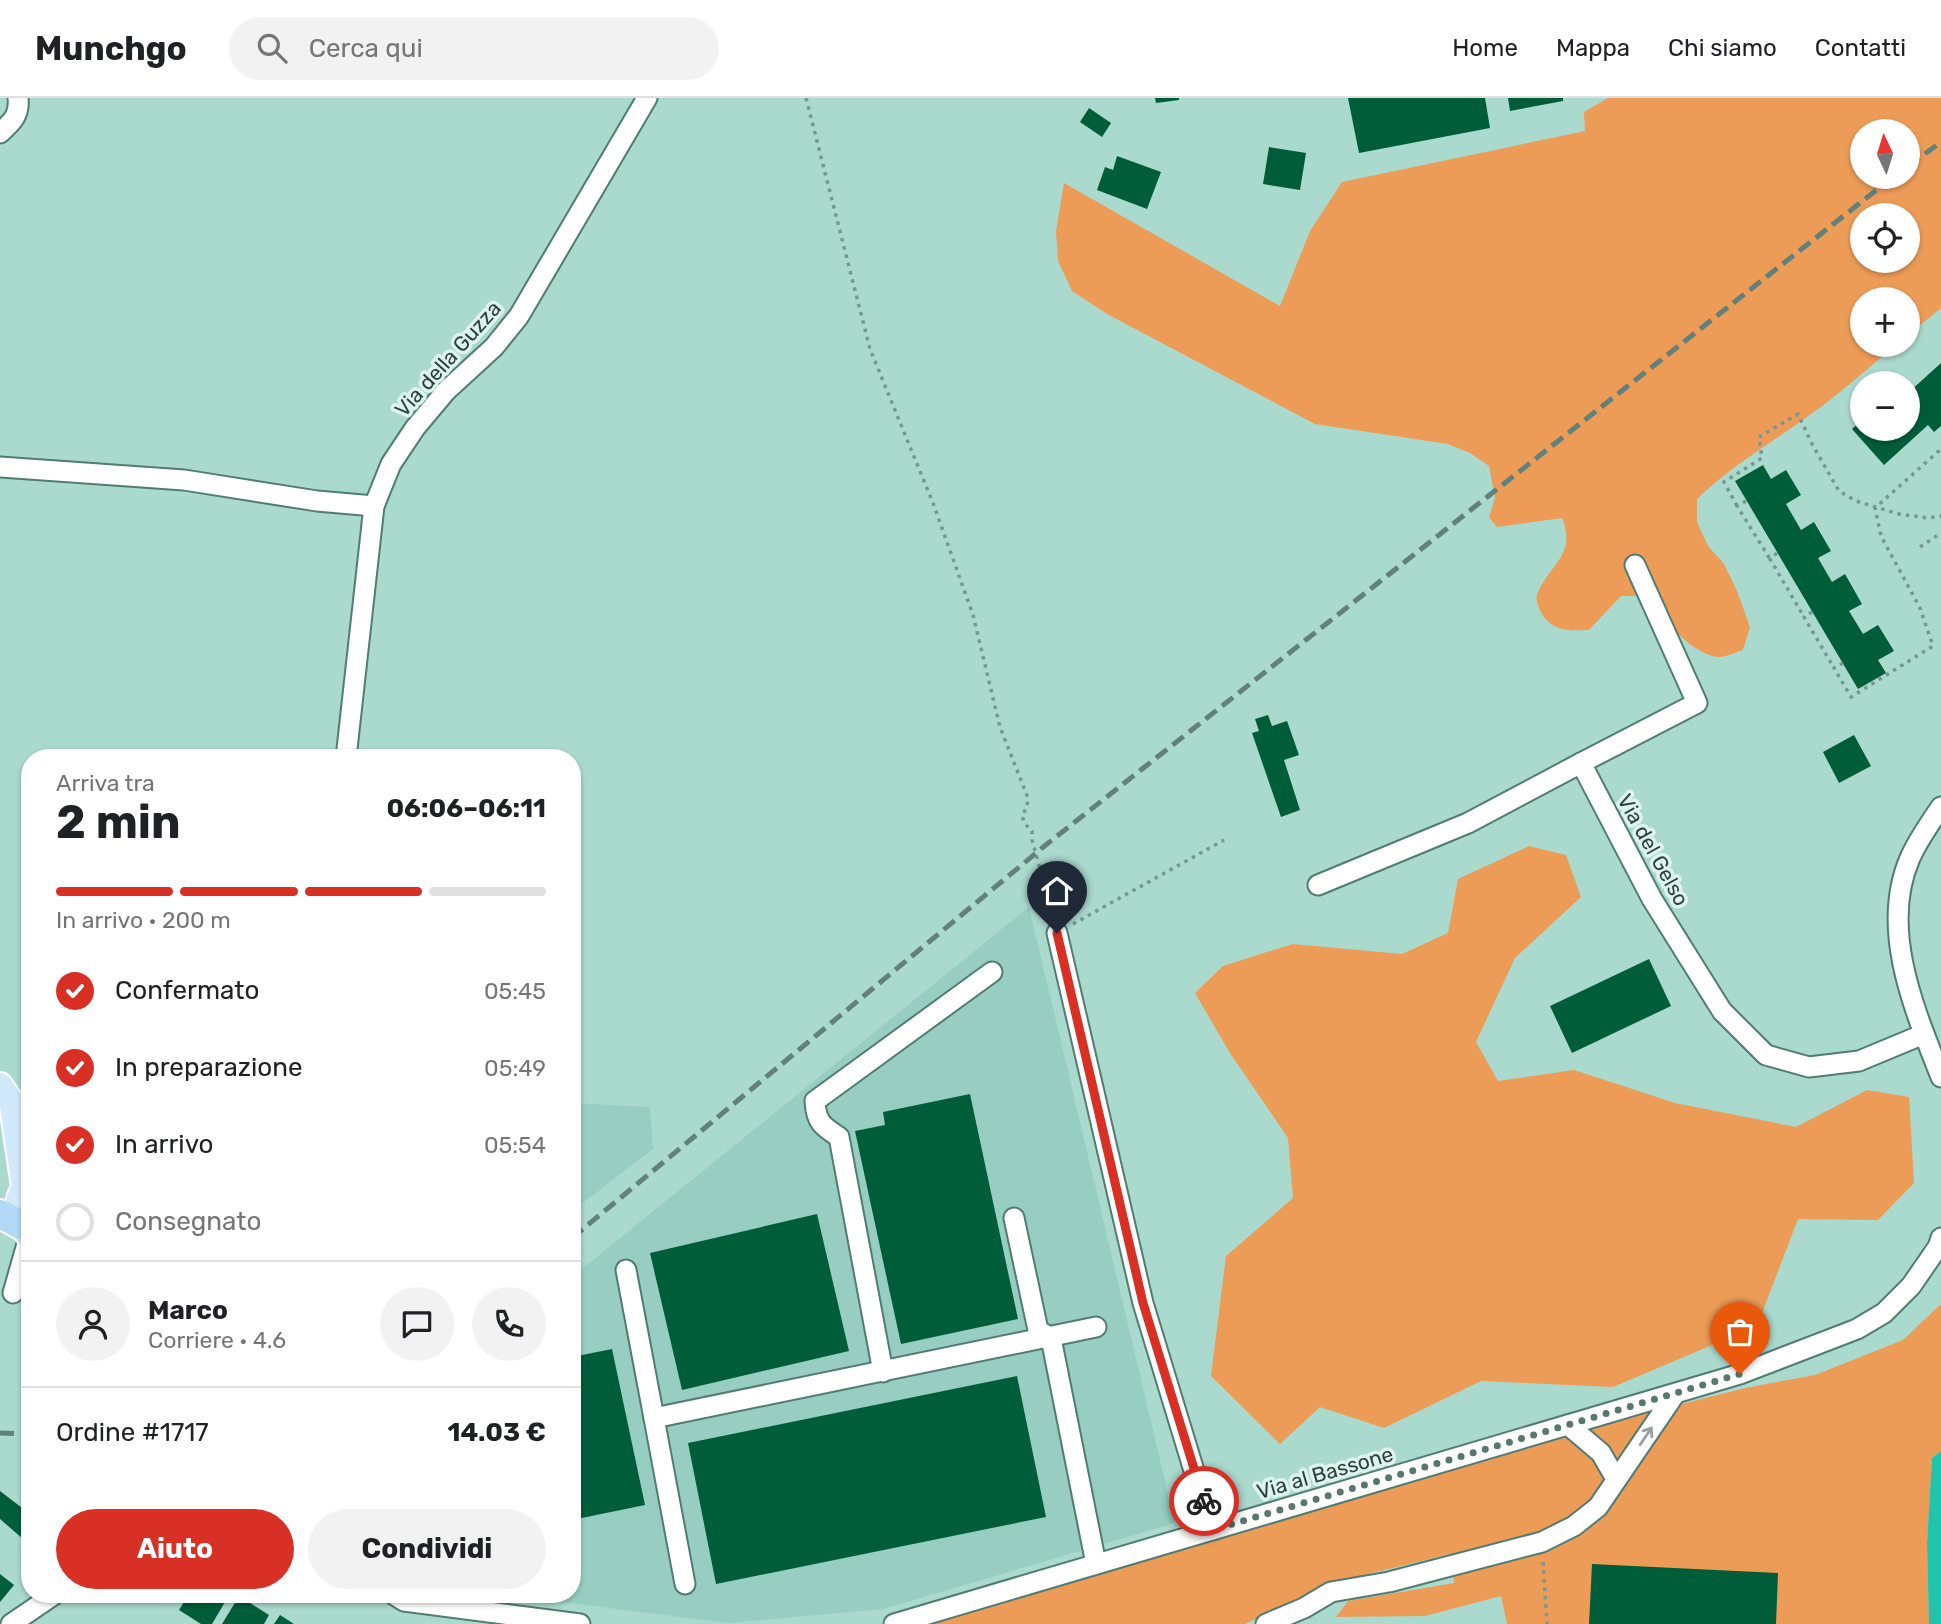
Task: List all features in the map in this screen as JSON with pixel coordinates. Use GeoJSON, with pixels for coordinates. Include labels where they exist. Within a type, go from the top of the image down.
{"type":"FeatureCollection","features":[{"type":"Feature","properties":{"kind":"main road"},"geometry":{"type":"LineString","coordinates":[[0,1085],[21,1117]]}},
{"type":"Feature","properties":{"kind":"main road"},"geometry":{"type":"LineString","coordinates":[[12,1106],[21,1153]]}},
{"type":"Feature","properties":{"kind":"main road"},"geometry":{"type":"LineString","coordinates":[[20,1229],[17,1206],[21,1197]]}},
{"type":"Feature","properties":{"kind":"street"},"geometry":{"type":"LineString","coordinates":[[0,133],[14,121],[19,108],[18,98]]}},
{"type":"Feature","properties":{"kind":"street","name":"Via della Guzza"},"geometry":{"type":"LineString","coordinates":[[347,749],[374,506],[391,464],[415,428],[446,391],[494,347],[519,316],[647,98]]}},
{"type":"Feature","properties":{"kind":"street"},"geometry":{"type":"LineString","coordinates":[[0,467],[184,480],[317,501],[374,506]]}},
{"type":"Feature","properties":{"kind":"street"},"geometry":{"type":"LineString","coordinates":[[1318,885],[1468,823],[1697,703],[1635,565]]}},
{"type":"Feature","properties":{"kind":"street","name":"Via del Gelso"},"geometry":{"type":"LineString","coordinates":[[1581,763],[1652,899],[1722,1011],[1766,1055],[1809,1067],[1859,1061],[1924,1034]]}},
{"type":"Feature","properties":{"kind":"street"},"geometry":{"type":"LineString","coordinates":[[1941,807],[1909,859],[1902,887],[1899,920],[1901,954],[1916,1015],[1941,1077]]}},
{"type":"Feature","properties":{"kind":"street"},"geometry":{"type":"LineString","coordinates":[[1057,933],[1143,1303],[1212,1530]]}},
{"type":"Feature","properties":{"kind":"street"},"geometry":{"type":"LineString","coordinates":[[883,1371],[839,1137],[825,1128],[816,1116],[815,1101],[992,972]]}},
{"type":"Feature","properties":{"kind":"street"},"geometry":{"type":"LineString","coordinates":[[1014,1219],[1038,1330],[1051,1338],[1096,1564]]}},
{"type":"Feature","properties":{"kind":"street"},"geometry":{"type":"LineString","coordinates":[[7,1296],[20,1229]]}},
{"type":"Feature","properties":{"kind":"street","name":"Via al Bassone"},"geometry":{"type":"LineString","coordinates":[[894,1624],[1740,1374],[1857,1329],[1884,1313],[1911,1286],[1938,1247],[1941,1238]]}},
{"type":"Feature","properties":{"kind":"street"},"geometry":{"type":"LineString","coordinates":[[626,1270],[685,1584]]}},
{"type":"Feature","properties":{"kind":"street"},"geometry":{"type":"LineString","coordinates":[[7,1296],[21,1283]]}},
{"type":"Feature","properties":{"kind":"street"},"geometry":{"type":"LineString","coordinates":[[654,1418],[1096,1327]]}},
{"type":"Feature","properties":{"kind":"street"},"geometry":{"type":"LineString","coordinates":[[1266,1624],[1304,1608],[1331,1592],[1390,1582],[1542,1542],[1574,1526],[1598,1507],[1675,1394]]}},
{"type":"Feature","properties":{"kind":"street"},"geometry":{"type":"LineString","coordinates":[[1568,1425],[1601,1453],[1616,1479]]}},
{"type":"Feature","properties":{"kind":"street"},"geometry":{"type":"LineString","coordinates":[[11,1624],[42,1603]]}},
{"type":"Feature","properties":{"kind":"street"},"geometry":{"type":"LineString","coordinates":[[419,1603],[580,1624]]}},
{"type":"Feature","properties":{"kind":"path"},"geometry":{"type":"LineString","coordinates":[[806,98],[870,349],[933,502],[973,615],[1000,727],[1028,798],[1022,816],[1032,831],[1032,840],[1057,933],[1224,840]]}},
{"type":"Feature","properties":{"kind":"path"},"geometry":{"type":"LineString","coordinates":[[1875,508],[1881,536],[1920,608],[1933,646],[1851,696],[1724,482],[1762,458],[1759,437],[1798,414],[1839,491],[1856,501],[1899,514],[1928,518],[1941,516]]}},
{"type":"Feature","properties":{"kind":"path"},"geometry":{"type":"LineString","coordinates":[[1875,508],[1941,449]]}},
{"type":"Feature","properties":{"kind":"path"},"geometry":{"type":"LineString","coordinates":[[1737,506],[1746,501]]}},
{"type":"Feature","properties":{"kind":"path"},"geometry":{"type":"LineString","coordinates":[[1920,547],[1941,533]]}},
{"type":"Feature","properties":{"kind":"path"},"geometry":{"type":"LineString","coordinates":[[1770,559],[1777,553]]}},
{"type":"Feature","properties":{"kind":"path"},"geometry":{"type":"LineString","coordinates":[[1804,617],[1812,612]]}},
{"type":"Feature","properties":{"kind":"path"},"geometry":{"type":"LineString","coordinates":[[1834,668],[1843,663]]}},
{"type":"Feature","properties":{"kind":"path"},"geometry":{"type":"LineString","coordinates":[[1542,1542],[1547,1624]]}},
{"type":"Feature","properties":{"kind":"shaded area"},"geometry":{"type":"Polygon","coordinates":[[[1608,98],[1941,98],[1941,308],[1920,325],[1920,287],[1850,287],[1850,357],[1882,357],[1865,371],[1850,371],[1850,384],[1833,398],[1738,465],[1697,499],[1697,522],[1708,546],[1724,564],[1750,627],[1743,650],[1721,657],[1711,656],[1689,643],[1641,596],[1621,596],[1589,630],[1566,630],[1553,625],[1543,616],[1537,596],[1564,550],[1566,530],[1562,518],[1497,527],[1489,517],[1495,498],[1489,466],[1470,453],[1448,444],[1315,424],[1107,314],[1072,291],[1058,261],[1056,231],[1064,183],[1280,306],[1310,231],[1342,182],[1585,131],[1584,112],[1608,98]]]}},
{"type":"Feature","properties":{"kind":"shaded area"},"geometry":{"type":"Polygon","coordinates":[[[1529,846],[1566,855],[1581,897],[1515,958],[1476,1042],[1498,1081],[1574,1070],[1675,1103],[1796,1127],[1867,1090],[1909,1097],[1914,1183],[1878,1220],[1798,1219],[1757,1326],[1613,1387],[1481,1381],[1384,1428],[1320,1407],[1280,1444],[1211,1376],[1226,1256],[1293,1198],[1288,1138],[1230,1053],[1195,993],[1223,966],[1293,944],[1402,954],[1448,933],[1458,879],[1529,846]]]}},
{"type":"Feature","properties":{"kind":"shaded area"},"geometry":{"type":"Polygon","coordinates":[[[1029,907],[1175,1523],[883,1609],[728,1623],[570,1603],[581,1603],[581,1270],[1029,907]]]}},
{"type":"Feature","properties":{"kind":"shaded area"},"geometry":{"type":"Polygon","coordinates":[[[581,1103],[650,1107],[653,1149],[581,1204],[581,1103]]]}},
{"type":"Feature","properties":{"kind":"shaded area"},"geometry":{"type":"Polygon","coordinates":[[[1941,1304],[1941,1451],[1932,1458],[1927,1543],[1929,1624],[1507,1624],[1501,1596],[1425,1616],[1336,1617],[1348,1601],[1454,1583],[1450,1554],[1335,1582],[1245,1624],[923,1624],[1302,1515],[1552,1437],[1745,1388],[1815,1375],[1903,1340],[1941,1304]]]}},
{"type":"Feature","properties":{"kind":"shaded area"},"geometry":{"type":"Polygon","coordinates":[[[1941,1451],[1941,1624],[1929,1624],[1927,1543],[1932,1458],[1941,1451]]]}},
{"type":"Feature","properties":{"kind":"building"},"geometry":{"type":"Polygon","coordinates":[[[1155,98],[1179,98],[1179,100],[1156,103],[1155,98]]]}},
{"type":"Feature","properties":{"kind":"building"},"geometry":{"type":"Polygon","coordinates":[[[1348,98],[1485,98],[1490,128],[1359,153],[1348,98]]]}},
{"type":"Feature","properties":{"kind":"building"},"geometry":{"type":"Polygon","coordinates":[[[1508,98],[1563,98],[1563,101],[1510,111],[1508,98]]]}},
{"type":"Feature","properties":{"kind":"building"},"geometry":{"type":"Polygon","coordinates":[[[1089,108],[1111,123],[1102,137],[1080,122],[1089,108]]]}},
{"type":"Feature","properties":{"kind":"building"},"geometry":{"type":"Polygon","coordinates":[[[1269,147],[1306,153],[1300,190],[1263,184],[1269,147]]]}},
{"type":"Feature","properties":{"kind":"building"},"geometry":{"type":"Polygon","coordinates":[[[1117,156],[1161,172],[1147,209],[1097,190],[1105,167],[1113,170],[1117,156]]]}},
{"type":"Feature","properties":{"kind":"building"},"geometry":{"type":"Polygon","coordinates":[[[1941,363],[1941,426],[1934,432],[1928,425],[1920,432],[1920,382],[1941,363]]]}},
{"type":"Feature","properties":{"kind":"building"},"geometry":{"type":"Polygon","coordinates":[[[1863,441],[1910,441],[1884,465],[1863,441]]]}},
{"type":"Feature","properties":{"kind":"building"},"geometry":{"type":"Polygon","coordinates":[[[1763,465],[1771,479],[1786,470],[1801,495],[1786,504],[1801,530],[1814,522],[1831,551],[1818,558],[1832,582],[1845,574],[1862,604],[1849,611],[1863,634],[1878,625],[1894,651],[1878,660],[1886,673],[1858,689],[1735,481],[1763,465]]]}},
{"type":"Feature","properties":{"kind":"building"},"geometry":{"type":"Polygon","coordinates":[[[1268,715],[1272,726],[1287,721],[1299,755],[1284,760],[1300,810],[1281,817],[1252,733],[1259,731],[1255,719],[1268,715]]]}},
{"type":"Feature","properties":{"kind":"building"},"geometry":{"type":"Polygon","coordinates":[[[1854,735],[1871,766],[1839,783],[1823,752],[1854,735]]]}},
{"type":"Feature","properties":{"kind":"building"},"geometry":{"type":"Polygon","coordinates":[[[1649,959],[1671,1006],[1572,1053],[1550,1006],[1649,959]]]}},
{"type":"Feature","properties":{"kind":"building"},"geometry":{"type":"Polygon","coordinates":[[[970,1094],[1018,1319],[901,1344],[855,1131],[885,1125],[883,1112],[970,1094]]]}},
{"type":"Feature","properties":{"kind":"building"},"geometry":{"type":"Polygon","coordinates":[[[817,1214],[849,1351],[682,1390],[650,1253],[817,1214]]]}},
{"type":"Feature","properties":{"kind":"building"},"geometry":{"type":"Polygon","coordinates":[[[612,1349],[645,1505],[581,1518],[581,1355],[612,1349]]]}},
{"type":"Feature","properties":{"kind":"building"},"geometry":{"type":"Polygon","coordinates":[[[1017,1376],[1046,1517],[716,1584],[688,1443],[1017,1376]]]}},
{"type":"Feature","properties":{"kind":"building"},"geometry":{"type":"Polygon","coordinates":[[[0,1491],[21,1507],[21,1537],[0,1519],[0,1491]]]}},
{"type":"Feature","properties":{"kind":"building"},"geometry":{"type":"Polygon","coordinates":[[[1592,1564],[1778,1573],[1776,1624],[1589,1624],[1592,1564]]]}},
{"type":"Feature","properties":{"kind":"building"},"geometry":{"type":"Polygon","coordinates":[[[0,1574],[14,1585],[0,1602],[0,1574]]]}},
{"type":"Feature","properties":{"kind":"building"},"geometry":{"type":"Polygon","coordinates":[[[183,1603],[224,1603],[212,1624],[201,1624],[179,1610],[183,1603]]]}},
{"type":"Feature","properties":{"kind":"building"},"geometry":{"type":"Polygon","coordinates":[[[235,1603],[250,1603],[269,1615],[264,1624],[222,1624],[235,1603]]]}},
{"type":"Feature","properties":{"kind":"building"},"geometry":{"type":"Polygon","coordinates":[[[280,1615],[294,1624],[274,1624],[280,1615]]]}},
{"type":"Feature","properties":{"kind":"railway"},"geometry":{"type":"LineString","coordinates":[[1920,157],[1941,142]]}},
{"type":"Feature","properties":{"kind":"railway"},"geometry":{"type":"LineString","coordinates":[[581,1231],[1047,844],[1878,189]]}},
{"type":"Feature","properties":{"kind":"railway"},"geometry":{"type":"LineString","coordinates":[[0,1433],[21,1434]]}},
{"type":"Feature","properties":{"kind":"way so far"},"geometry":{"type":"LineString","coordinates":[[1204,1501],[1212,1530],[1740,1374]]}},
{"type":"Feature","properties":{"kind":"route"},"geometry":{"type":"LineString","coordinates":[[1057,933],[1143,1303],[1204,1501]]}}]}
